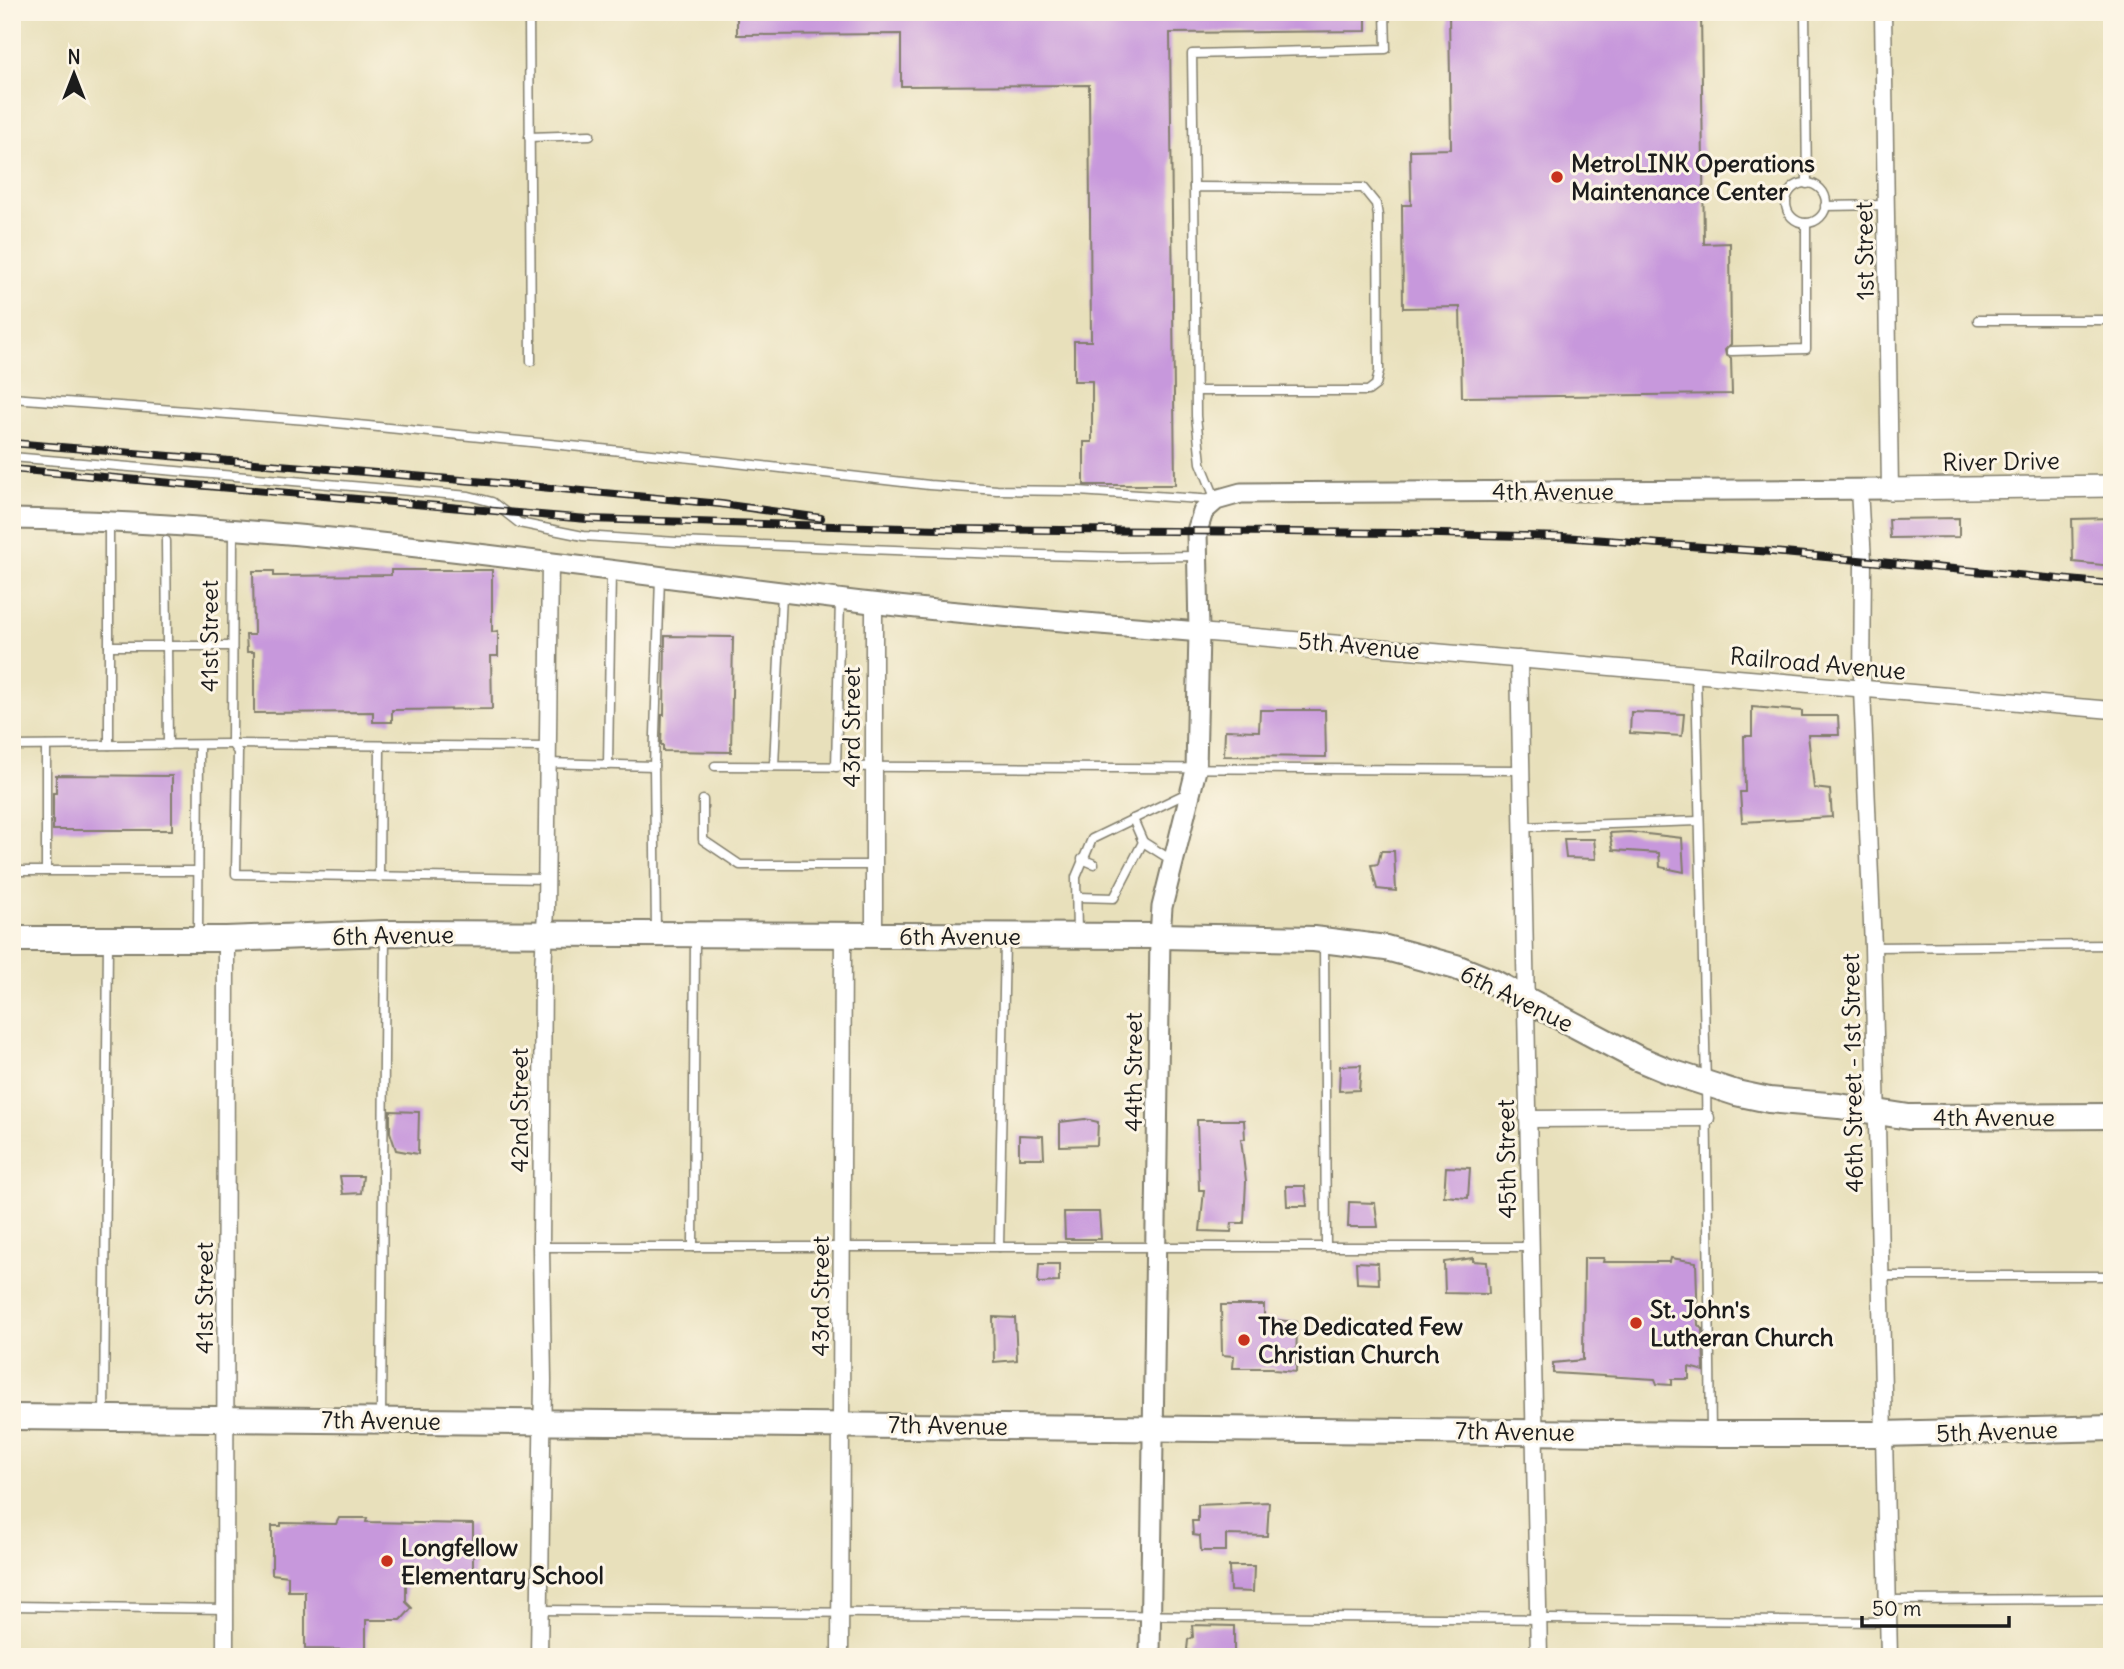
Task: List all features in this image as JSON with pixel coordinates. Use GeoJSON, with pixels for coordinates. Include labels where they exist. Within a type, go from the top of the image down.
{"type":"FeatureCollection","features":[{"type":"Feature","properties":{"kind":"main road","name":"River Drive"},"geometry":{"type":"LineString","coordinates":[[1890,489],[2112,486]]}},
{"type":"Feature","properties":{"kind":"main road","name":"6th Avenue"},"geometry":{"type":"LineString","coordinates":[[12,939],[226,939],[385,933],[1160,936],[1324,940],[1386,948],[1456,967],[1489,980],[1637,1058],[1706,1084],[1769,1100],[1876,1112]]}},
{"type":"Feature","properties":{"kind":"main road","name":"4th Avenue"},"geometry":{"type":"LineString","coordinates":[[1876,1112],[1909,1117],[2112,1116]]}},
{"type":"Feature","properties":{"kind":"main road","name":"7th Avenue"},"geometry":{"type":"LineString","coordinates":[[12,1416],[1883,1434]]}},
{"type":"Feature","properties":{"kind":"main road","name":"5th Avenue"},"geometry":{"type":"LineString","coordinates":[[1883,1434],[2112,1428]]}},
{"type":"Feature","properties":{"kind":"street","name":"1st Street"},"geometry":{"type":"LineString","coordinates":[[1883,12],[1890,489]]}},
{"type":"Feature","properties":{"kind":"street","name":"46th Street - 1st Street"},"geometry":{"type":"LineString","coordinates":[[1859,489],[1863,561],[1862,690],[1872,947],[1889,1657]]}},
{"type":"Feature","properties":{"kind":"street","name":"4th Avenue"},"geometry":{"type":"LineString","coordinates":[[1216,500],[1241,493],[1890,489]]}},
{"type":"Feature","properties":{"kind":"street","name":"44th Street"},"geometry":{"type":"LineString","coordinates":[[1150,1657],[1160,936],[1162,907],[1196,770],[1199,522],[1203,513],[1216,500]]}},
{"type":"Feature","properties":{"kind":"street"},"geometry":{"type":"LineString","coordinates":[[12,519],[109,520],[334,537],[874,603],[1199,632]]}},
{"type":"Feature","properties":{"kind":"street","name":"42nd Street"},"geometry":{"type":"LineString","coordinates":[[539,1657],[544,934],[550,563]]}},
{"type":"Feature","properties":{"kind":"street","name":"43rd Street"},"geometry":{"type":"LineString","coordinates":[[874,603],[874,936]]}},
{"type":"Feature","properties":{"kind":"street","name":"5th Avenue"},"geometry":{"type":"LineString","coordinates":[[1199,632],[1519,659]]}},
{"type":"Feature","properties":{"kind":"street","name":"Railroad Avenue"},"geometry":{"type":"LineString","coordinates":[[1519,659],[2112,710]]}},
{"type":"Feature","properties":{"kind":"street","name":"45th Street"},"geometry":{"type":"LineString","coordinates":[[1519,659],[1539,1657]]}},
{"type":"Feature","properties":{"kind":"street","name":"43rd Street"},"geometry":{"type":"LineString","coordinates":[[840,1657],[844,935]]}},
{"type":"Feature","properties":{"kind":"street","name":"41st Street"},"geometry":{"type":"LineString","coordinates":[[225,1657],[226,939]]}},
{"type":"Feature","properties":{"kind":"street"},"geometry":{"type":"LineString","coordinates":[[1528,1119],[1706,1118]]}},
{"type":"Feature","properties":{"kind":"lane"},"geometry":{"type":"LineString","coordinates":[[529,12],[531,361]]}},
{"type":"Feature","properties":{"kind":"lane"},"geometry":{"type":"LineString","coordinates":[[12,398],[307,420],[692,458],[929,485],[1216,500],[1202,463],[1196,416],[1192,54],[1386,49],[1385,12]]}},
{"type":"Feature","properties":{"kind":"lane"},"geometry":{"type":"LineString","coordinates":[[1805,12],[1807,184]]}},
{"type":"Feature","properties":{"kind":"lane"},"geometry":{"type":"LineString","coordinates":[[530,137],[590,135]]}},
{"type":"Feature","properties":{"kind":"lane"},"geometry":{"type":"LineString","coordinates":[[1807,184],[1822,192],[1825,206],[1818,218],[1806,223],[1793,219],[1787,211],[1786,202],[1794,187],[1807,184]]}},
{"type":"Feature","properties":{"kind":"lane"},"geometry":{"type":"LineString","coordinates":[[1194,187],[1363,188],[1376,204],[1378,216],[1379,371],[1376,385],[1368,391],[1197,391]]}},
{"type":"Feature","properties":{"kind":"lane"},"geometry":{"type":"LineString","coordinates":[[1825,206],[1887,205]]}},
{"type":"Feature","properties":{"kind":"lane"},"geometry":{"type":"LineString","coordinates":[[1731,351],[1806,349],[1806,223]]}},
{"type":"Feature","properties":{"kind":"lane"},"geometry":{"type":"LineString","coordinates":[[1978,320],[2112,320]]}},
{"type":"Feature","properties":{"kind":"lane"},"geometry":{"type":"LineString","coordinates":[[12,457],[468,496],[492,502],[519,523],[583,536],[1001,554],[1197,556]]}},
{"type":"Feature","properties":{"kind":"lane"},"geometry":{"type":"LineString","coordinates":[[109,520],[109,746]]}},
{"type":"Feature","properties":{"kind":"lane","name":"41st Street"},"geometry":{"type":"LineString","coordinates":[[233,528],[232,744],[238,752],[236,874],[379,877]]}},
{"type":"Feature","properties":{"kind":"lane"},"geometry":{"type":"LineString","coordinates":[[166,541],[167,745]]}},
{"type":"Feature","properties":{"kind":"lane"},"geometry":{"type":"LineString","coordinates":[[608,765],[611,570]]}},
{"type":"Feature","properties":{"kind":"lane"},"geometry":{"type":"LineString","coordinates":[[656,935],[654,766],[660,577]]}},
{"type":"Feature","properties":{"kind":"lane"},"geometry":{"type":"LineString","coordinates":[[774,766],[782,592]]}},
{"type":"Feature","properties":{"kind":"lane"},"geometry":{"type":"LineString","coordinates":[[836,767],[840,599]]}},
{"type":"Feature","properties":{"kind":"lane"},"geometry":{"type":"LineString","coordinates":[[109,646],[232,646]]}},
{"type":"Feature","properties":{"kind":"lane"},"geometry":{"type":"LineString","coordinates":[[1696,675],[1711,1434]]}},
{"type":"Feature","properties":{"kind":"lane"},"geometry":{"type":"LineString","coordinates":[[198,939],[199,745]]}},
{"type":"Feature","properties":{"kind":"lane"},"geometry":{"type":"LineString","coordinates":[[12,746],[380,746],[547,755],[608,765],[654,766]]}},
{"type":"Feature","properties":{"kind":"lane"},"geometry":{"type":"LineString","coordinates":[[46,746],[46,871]]}},
{"type":"Feature","properties":{"kind":"lane"},"geometry":{"type":"LineString","coordinates":[[380,746],[379,877],[546,879]]}},
{"type":"Feature","properties":{"kind":"lane"},"geometry":{"type":"LineString","coordinates":[[715,766],[1521,770]]}},
{"type":"Feature","properties":{"kind":"lane"},"geometry":{"type":"LineString","coordinates":[[1077,937],[1076,877],[1092,839],[1191,791]]}},
{"type":"Feature","properties":{"kind":"lane"},"geometry":{"type":"LineString","coordinates":[[703,800],[703,840],[740,865],[874,865]]}},
{"type":"Feature","properties":{"kind":"lane"},"geometry":{"type":"LineString","coordinates":[[1133,819],[1143,842],[1173,861]]}},
{"type":"Feature","properties":{"kind":"lane"},"geometry":{"type":"LineString","coordinates":[[1522,827],[1699,821]]}},
{"type":"Feature","properties":{"kind":"lane"},"geometry":{"type":"LineString","coordinates":[[1078,897],[1114,898],[1121,873],[1143,842]]}},
{"type":"Feature","properties":{"kind":"lane"},"geometry":{"type":"LineString","coordinates":[[1083,859],[1094,864]]}},
{"type":"Feature","properties":{"kind":"lane"},"geometry":{"type":"LineString","coordinates":[[12,871],[198,871]]}},
{"type":"Feature","properties":{"kind":"lane"},"geometry":{"type":"LineString","coordinates":[[381,1420],[385,933]]}},
{"type":"Feature","properties":{"kind":"lane"},"geometry":{"type":"LineString","coordinates":[[693,1247],[695,935]]}},
{"type":"Feature","properties":{"kind":"lane"},"geometry":{"type":"LineString","coordinates":[[104,1418],[108,937]]}},
{"type":"Feature","properties":{"kind":"lane"},"geometry":{"type":"LineString","coordinates":[[999,1247],[1005,937]]}},
{"type":"Feature","properties":{"kind":"lane"},"geometry":{"type":"LineString","coordinates":[[1324,940],[1326,1247]]}},
{"type":"Feature","properties":{"kind":"lane"},"geometry":{"type":"LineString","coordinates":[[1872,947],[2112,945]]}},
{"type":"Feature","properties":{"kind":"lane"},"geometry":{"type":"LineString","coordinates":[[541,1247],[1531,1247]]}},
{"type":"Feature","properties":{"kind":"lane"},"geometry":{"type":"LineString","coordinates":[[1879,1276],[2112,1276]]}},
{"type":"Feature","properties":{"kind":"lane"},"geometry":{"type":"LineString","coordinates":[[1887,1600],[2112,1599]]}},
{"type":"Feature","properties":{"kind":"lane"},"geometry":{"type":"LineString","coordinates":[[12,1606],[226,1609]]}},
{"type":"Feature","properties":{"kind":"lane"},"geometry":{"type":"LineString","coordinates":[[540,1610],[1889,1622]]}},
{"type":"Feature","properties":{"kind":"building"},"geometry":{"type":"Polygon","coordinates":[[[737,12],[1366,12],[1366,31],[1170,33],[1175,485],[1084,485],[1084,442],[1092,442],[1092,381],[1074,381],[1074,341],[1091,341],[1089,85],[901,86],[901,34],[737,35],[737,12]]]}},
{"type":"Feature","properties":{"kind":"building","name":"MetroLINK Operations Maintenance Center"},"geometry":{"type":"Polygon","coordinates":[[[1449,12],[1701,12],[1704,244],[1730,243],[1731,344],[1725,350],[1726,355],[1731,358],[1732,394],[1462,397],[1460,307],[1403,308],[1402,205],[1411,205],[1410,150],[1451,149],[1449,12]]]}},
{"type":"Feature","properties":{"kind":"building"},"geometry":{"type":"Polygon","coordinates":[[[1959,518],[1959,537],[1890,538],[1889,519],[1959,518]]]}},
{"type":"Feature","properties":{"kind":"building"},"geometry":{"type":"Polygon","coordinates":[[[2112,518],[2112,566],[2073,562],[2072,519],[2112,518]]]}},
{"type":"Feature","properties":{"kind":"building"},"geometry":{"type":"Polygon","coordinates":[[[391,570],[492,570],[492,632],[498,631],[498,656],[491,656],[492,709],[392,710],[392,722],[373,722],[373,712],[254,713],[254,652],[247,652],[246,635],[254,635],[253,571],[274,571],[274,576],[391,575],[391,570]]]}},
{"type":"Feature","properties":{"kind":"building"},"geometry":{"type":"Polygon","coordinates":[[[665,636],[733,637],[731,752],[663,751],[661,745],[665,636]]]}},
{"type":"Feature","properties":{"kind":"building"},"geometry":{"type":"Polygon","coordinates":[[[1752,707],[1802,711],[1802,716],[1838,716],[1839,735],[1808,735],[1814,788],[1830,790],[1832,817],[1742,822],[1740,792],[1745,792],[1744,736],[1752,736],[1752,707]]]}},
{"type":"Feature","properties":{"kind":"building"},"geometry":{"type":"Polygon","coordinates":[[[1260,710],[1325,710],[1326,757],[1224,756],[1225,730],[1259,731],[1260,710]]]}},
{"type":"Feature","properties":{"kind":"building"},"geometry":{"type":"Polygon","coordinates":[[[1631,712],[1684,714],[1682,736],[1630,733],[1631,712]]]}},
{"type":"Feature","properties":{"kind":"building"},"geometry":{"type":"Polygon","coordinates":[[[56,775],[172,776],[172,830],[53,830],[56,775]]]}},
{"type":"Feature","properties":{"kind":"building"},"geometry":{"type":"Polygon","coordinates":[[[1629,832],[1682,838],[1684,872],[1660,867],[1659,853],[1613,850],[1610,833],[1629,832]]]}},
{"type":"Feature","properties":{"kind":"building"},"geometry":{"type":"Polygon","coordinates":[[[1564,839],[1594,839],[1596,859],[1566,858],[1564,839]]]}},
{"type":"Feature","properties":{"kind":"building"},"geometry":{"type":"Polygon","coordinates":[[[1381,851],[1394,851],[1396,891],[1377,889],[1371,865],[1378,864],[1381,851]]]}},
{"type":"Feature","properties":{"kind":"building"},"geometry":{"type":"Polygon","coordinates":[[[1361,1065],[1359,1090],[1339,1091],[1340,1066],[1361,1065]]]}},
{"type":"Feature","properties":{"kind":"building"},"geometry":{"type":"Polygon","coordinates":[[[390,1111],[419,1112],[418,1154],[396,1150],[390,1132],[390,1111]]]}},
{"type":"Feature","properties":{"kind":"building"},"geometry":{"type":"Polygon","coordinates":[[[1085,1119],[1098,1122],[1097,1145],[1060,1146],[1060,1122],[1085,1119]]]}},
{"type":"Feature","properties":{"kind":"building"},"geometry":{"type":"Polygon","coordinates":[[[1197,1120],[1244,1120],[1245,1139],[1241,1139],[1246,1181],[1244,1223],[1232,1223],[1231,1232],[1200,1231],[1204,1190],[1199,1190],[1197,1120]]]}},
{"type":"Feature","properties":{"kind":"building"},"geometry":{"type":"Polygon","coordinates":[[[1019,1135],[1043,1136],[1044,1158],[1019,1158],[1019,1135]]]}},
{"type":"Feature","properties":{"kind":"building"},"geometry":{"type":"Polygon","coordinates":[[[1446,1167],[1470,1168],[1468,1198],[1444,1196],[1446,1167]]]}},
{"type":"Feature","properties":{"kind":"building"},"geometry":{"type":"Polygon","coordinates":[[[340,1176],[363,1176],[361,1193],[343,1194],[340,1176]]]}},
{"type":"Feature","properties":{"kind":"building"},"geometry":{"type":"Polygon","coordinates":[[[1286,1186],[1305,1186],[1307,1206],[1287,1206],[1286,1186]]]}},
{"type":"Feature","properties":{"kind":"building"},"geometry":{"type":"Polygon","coordinates":[[[1349,1202],[1375,1203],[1378,1227],[1348,1227],[1349,1202]]]}},
{"type":"Feature","properties":{"kind":"building"},"geometry":{"type":"Polygon","coordinates":[[[1064,1212],[1099,1212],[1101,1239],[1065,1239],[1064,1212]]]}},
{"type":"Feature","properties":{"kind":"building"},"geometry":{"type":"Polygon","coordinates":[[[1473,1258],[1473,1261],[1487,1262],[1489,1294],[1445,1293],[1444,1262],[1473,1258]]]}},
{"type":"Feature","properties":{"kind":"building","name":"St. John's Lutheran Church"},"geometry":{"type":"Polygon","coordinates":[[[1584,1258],[1604,1258],[1603,1262],[1670,1262],[1671,1258],[1696,1262],[1698,1325],[1703,1329],[1704,1371],[1689,1367],[1689,1379],[1672,1379],[1672,1385],[1657,1384],[1655,1379],[1553,1373],[1553,1363],[1583,1360],[1584,1258]]]}},
{"type":"Feature","properties":{"kind":"building"},"geometry":{"type":"Polygon","coordinates":[[[1356,1262],[1378,1263],[1379,1284],[1357,1283],[1356,1262]]]}},
{"type":"Feature","properties":{"kind":"building"},"geometry":{"type":"Polygon","coordinates":[[[1039,1264],[1059,1264],[1059,1282],[1038,1283],[1039,1264]]]}},
{"type":"Feature","properties":{"kind":"building","name":"The Dedicated Few Christian Church"},"geometry":{"type":"Polygon","coordinates":[[[1221,1305],[1264,1305],[1264,1319],[1297,1322],[1296,1372],[1273,1368],[1233,1368],[1234,1356],[1222,1355],[1221,1305]]]}},
{"type":"Feature","properties":{"kind":"building"},"geometry":{"type":"Polygon","coordinates":[[[993,1317],[1015,1318],[1017,1360],[994,1362],[993,1317]]]}},
{"type":"Feature","properties":{"kind":"building"},"geometry":{"type":"Polygon","coordinates":[[[1269,1502],[1267,1536],[1226,1535],[1226,1551],[1201,1551],[1200,1536],[1193,1535],[1192,1521],[1198,1521],[1198,1505],[1269,1502]]]}},
{"type":"Feature","properties":{"kind":"building"},"geometry":{"type":"Polygon","coordinates":[[[339,1518],[367,1518],[366,1522],[473,1524],[473,1577],[406,1577],[406,1602],[412,1608],[401,1620],[366,1620],[366,1650],[305,1649],[305,1591],[288,1591],[288,1576],[272,1574],[272,1526],[281,1526],[281,1523],[336,1524],[339,1518]]]}},
{"type":"Feature","properties":{"kind":"building"},"geometry":{"type":"Polygon","coordinates":[[[1229,1566],[1254,1566],[1253,1592],[1230,1591],[1229,1566]]]}},
{"type":"Feature","properties":{"kind":"building"},"geometry":{"type":"Polygon","coordinates":[[[1192,1625],[1234,1626],[1234,1657],[1193,1657],[1193,1652],[1187,1650],[1188,1640],[1193,1637],[1192,1625]]]}},
{"type":"Feature","properties":{"kind":"railway"},"geometry":{"type":"LineString","coordinates":[[12,443],[486,482],[721,504],[821,518]]}},
{"type":"Feature","properties":{"kind":"railway"},"geometry":{"type":"LineString","coordinates":[[12,469],[587,519],[940,529],[1563,537],[1773,552],[2112,584]]}},
{"type":"Feature","properties":{"kind":"place","name":"MetroLINK Operations Maintenance Center"},"geometry":{"type":"Point","coordinates":[1557,177]}},
{"type":"Feature","properties":{"kind":"place","name":"St. John's Lutheran Church"},"geometry":{"type":"Point","coordinates":[1636,1323]}},
{"type":"Feature","properties":{"kind":"place","name":"The Dedicated Few Christian Church"},"geometry":{"type":"Point","coordinates":[1244,1340]}},
{"type":"Feature","properties":{"kind":"place","name":"Longfellow Elementary School"},"geometry":{"type":"Point","coordinates":[387,1561]}}]}
